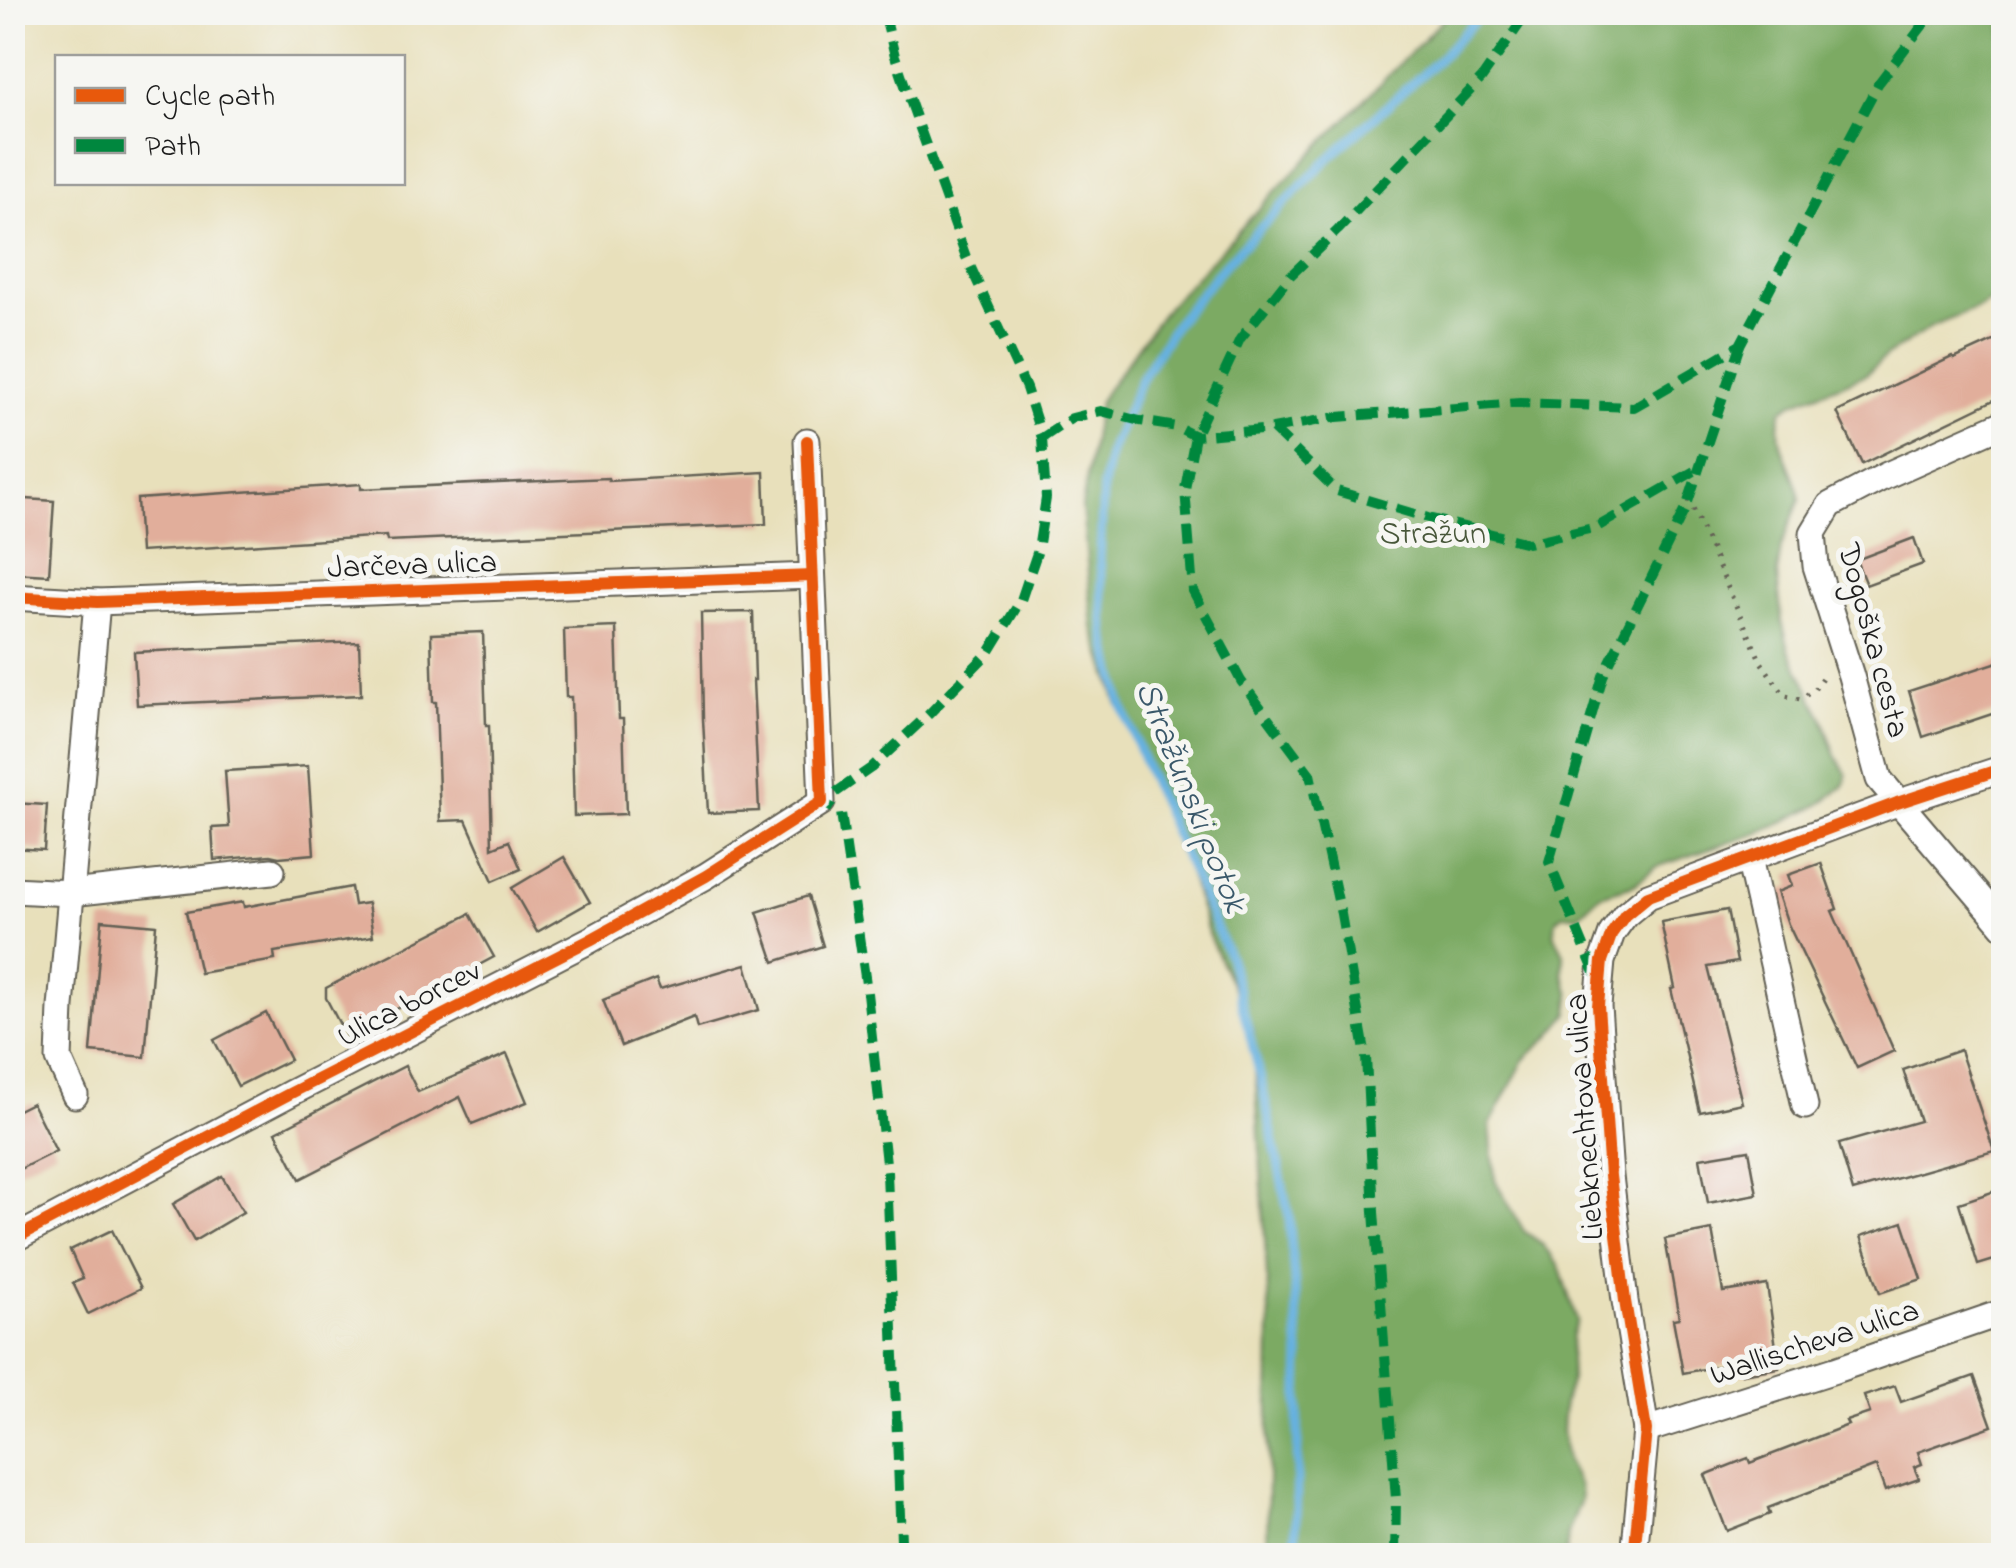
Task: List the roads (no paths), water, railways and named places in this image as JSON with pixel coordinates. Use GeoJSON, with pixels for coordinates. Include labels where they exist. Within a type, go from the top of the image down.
{"type":"FeatureCollection","features":[{"type":"Feature","properties":{"kind":"street","name":"Dogoška cesta"},"geometry":{"type":"LineString","coordinates":[[2004,423],[1884,476],[1830,505],[1813,532],[1816,566],[1879,778],[2004,926]]}},
{"type":"Feature","properties":{"kind":"street"},"geometry":{"type":"LineString","coordinates":[[807,441],[812,576]]}},
{"type":"Feature","properties":{"kind":"street","name":"Jarčeva ulica"},"geometry":{"type":"LineString","coordinates":[[12,597],[96,602],[812,576]]}},
{"type":"Feature","properties":{"kind":"street","name":"Ulica borcev"},"geometry":{"type":"LineString","coordinates":[[12,1240],[590,940],[706,876],[822,802],[812,576]]}},
{"type":"Feature","properties":{"kind":"street"},"geometry":{"type":"LineString","coordinates":[[75,1095],[59,1060],[96,602]]}},
{"type":"Feature","properties":{"kind":"street","name":"Liebknechtova ulica"},"geometry":{"type":"LineString","coordinates":[[1634,1556],[1646,1430],[1610,1176],[1598,1006],[1602,961],[1612,934],[1624,915],[1648,896],[1897,803],[2004,768]]}},
{"type":"Feature","properties":{"kind":"street"},"geometry":{"type":"LineString","coordinates":[[1748,858],[1805,1106]]}},
{"type":"Feature","properties":{"kind":"street"},"geometry":{"type":"LineString","coordinates":[[12,890],[71,892],[272,871]]}},
{"type":"Feature","properties":{"kind":"street","name":"Wallischeva ulica"},"geometry":{"type":"LineString","coordinates":[[1646,1430],[2004,1312]]}},
{"type":"Feature","properties":{"kind":"waterway","name":"Stražunski potok"},"geometry":{"type":"LineString","coordinates":[[1295,1556],[1300,1354],[1289,1216],[1260,1075],[1230,959],[1121,702],[1105,633],[1100,559],[1103,487],[1110,451],[1142,377],[1176,323],[1226,263],[1326,161],[1440,58],[1483,12]]}},
{"type":"Feature","properties":{"kind":"park label","name":"Stražun"},"geometry":{"type":"Point","coordinates":[1433,532]}}]}
